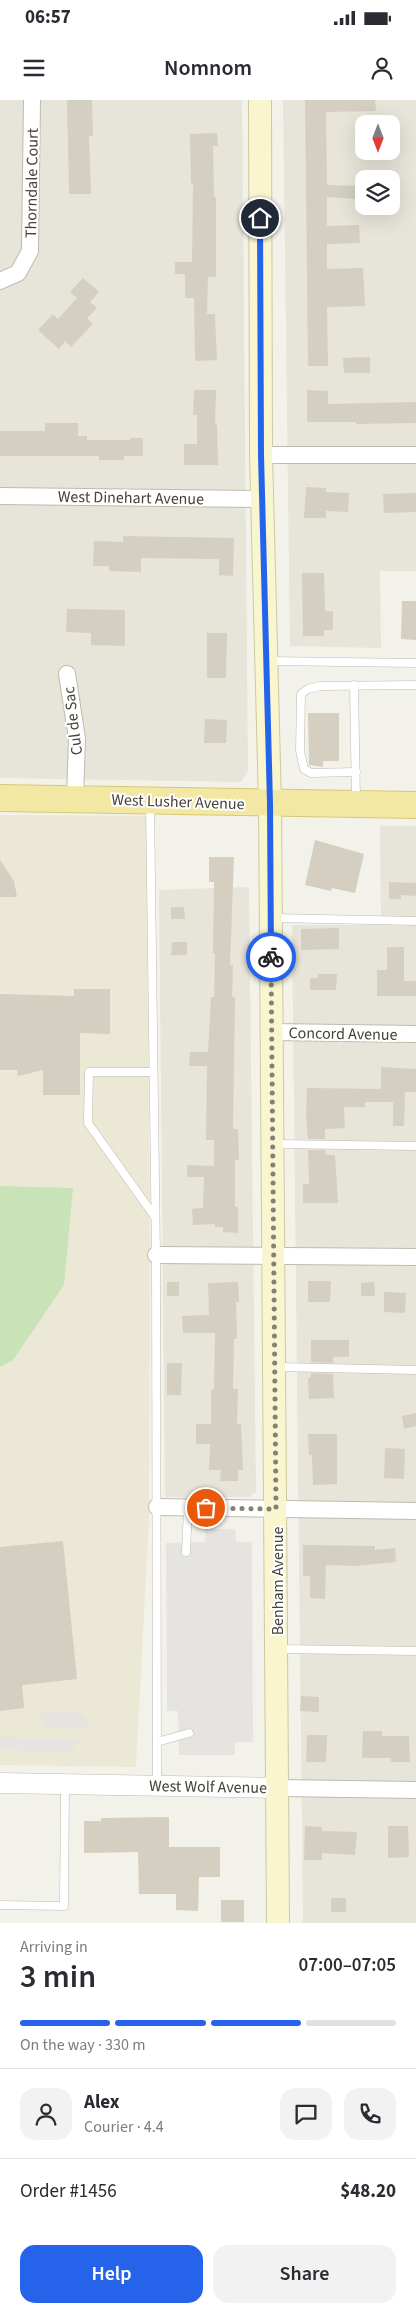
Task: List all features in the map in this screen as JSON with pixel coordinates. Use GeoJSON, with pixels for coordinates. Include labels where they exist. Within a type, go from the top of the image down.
{"type":"FeatureCollection","features":[{"type":"Feature","properties":{"kind":"main road","name":"Benham Avenue"},"geometry":{"type":"LineString","coordinates":[[260,100],[261,455],[270,804],[278,1923]]}},
{"type":"Feature","properties":{"kind":"main road","name":"West Lusher Avenue"},"geometry":{"type":"LineString","coordinates":[[0,798],[416,805]]}},
{"type":"Feature","properties":{"kind":"street","name":"Thorndale Court"},"geometry":{"type":"LineString","coordinates":[[0,281],[18,273],[30,251],[32,100]]}},
{"type":"Feature","properties":{"kind":"street"},"geometry":{"type":"LineString","coordinates":[[261,455],[416,455]]}},
{"type":"Feature","properties":{"kind":"street","name":"West Dinehart Avenue"},"geometry":{"type":"LineString","coordinates":[[0,496],[262,499]]}},
{"type":"Feature","properties":{"kind":"street","name":"Cul de Sac"},"geometry":{"type":"LineString","coordinates":[[66,674],[77,738],[75,798]]}},
{"type":"Feature","properties":{"kind":"street","name":"Concord Avenue"},"geometry":{"type":"LineString","coordinates":[[271,1032],[416,1034]]}},
{"type":"Feature","properties":{"kind":"street"},"geometry":{"type":"LineString","coordinates":[[156,1255],[416,1258]]}},
{"type":"Feature","properties":{"kind":"street"},"geometry":{"type":"LineString","coordinates":[[157,1507],[416,1511]]}},
{"type":"Feature","properties":{"kind":"street","name":"West Wolf Avenue"},"geometry":{"type":"LineString","coordinates":[[0,1783],[416,1790]]}},
{"type":"Feature","properties":{"kind":"lane"},"geometry":{"type":"LineString","coordinates":[[267,661],[416,663]]}},
{"type":"Feature","properties":{"kind":"lane"},"geometry":{"type":"LineString","coordinates":[[354,685],[356,805]]}},
{"type":"Feature","properties":{"kind":"lane"},"geometry":{"type":"LineString","coordinates":[[356,772],[311,773],[304,769],[300,751],[301,694],[308,689],[320,686],[416,685]]}},
{"type":"Feature","properties":{"kind":"lane"},"geometry":{"type":"LineString","coordinates":[[150,800],[156,1255],[157,1785]]}},
{"type":"Feature","properties":{"kind":"lane"},"geometry":{"type":"LineString","coordinates":[[271,918],[416,921]]}},
{"type":"Feature","properties":{"kind":"lane"},"geometry":{"type":"LineString","coordinates":[[153,1072],[89,1072],[88,1123],[155,1216]]}},
{"type":"Feature","properties":{"kind":"lane"},"geometry":{"type":"LineString","coordinates":[[272,1144],[416,1146]]}},
{"type":"Feature","properties":{"kind":"lane"},"geometry":{"type":"LineString","coordinates":[[275,1367],[416,1370]]}},
{"type":"Feature","properties":{"kind":"lane"},"geometry":{"type":"LineString","coordinates":[[186,1552],[188,1508]]}},
{"type":"Feature","properties":{"kind":"lane"},"geometry":{"type":"LineString","coordinates":[[277,1649],[416,1652]]}},
{"type":"Feature","properties":{"kind":"lane"},"geometry":{"type":"LineString","coordinates":[[157,1742],[189,1733]]}},
{"type":"Feature","properties":{"kind":"lane"},"geometry":{"type":"LineString","coordinates":[[0,1905],[64,1906],[65,1784]]}},
{"type":"Feature","properties":{"kind":"shaded area"},"geometry":{"type":"Polygon","coordinates":[[[0,100],[242,100],[248,771],[241,782],[0,778],[0,100]]]}},
{"type":"Feature","properties":{"kind":"shaded area"},"geometry":{"type":"Polygon","coordinates":[[[283,100],[416,100],[416,571],[380,571],[381,648],[290,646],[283,100]]]}},
{"type":"Feature","properties":{"kind":"shaded area"},"geometry":{"type":"Polygon","coordinates":[[[0,815],[146,816],[150,1232],[149,1520],[136,1767],[0,1765],[0,815]]]}},
{"type":"Feature","properties":{"kind":"shaded area"},"geometry":{"type":"Polygon","coordinates":[[[380,826],[416,826],[416,1923],[303,1923],[292,925],[381,925],[380,826]]]}},
{"type":"Feature","properties":{"kind":"shaded area"},"geometry":{"type":"Polygon","coordinates":[[[249,887],[256,1492],[249,1497],[165,1497],[159,890],[249,887]]]}},
{"type":"Feature","properties":{"kind":"shaded area"},"geometry":{"type":"Polygon","coordinates":[[[205,1529],[235,1529],[236,1542],[252,1542],[253,1742],[235,1742],[235,1755],[179,1755],[178,1711],[167,1711],[166,1543],[205,1542],[205,1529]]]}},
{"type":"Feature","properties":{"kind":"shaded area"},"geometry":{"type":"Polygon","coordinates":[[[45,1711],[81,1713],[92,1727],[46,1727],[39,1716],[45,1711]]]}},
{"type":"Feature","properties":{"kind":"shaded area"},"geometry":{"type":"Polygon","coordinates":[[[0,1737],[81,1739],[70,1752],[0,1750],[0,1737]]]}},
{"type":"Feature","properties":{"kind":"green space"},"geometry":{"type":"Polygon","coordinates":[[[0,1186],[73,1188],[64,1285],[13,1360],[0,1367],[0,1186]]]}},
{"type":"Feature","properties":{"kind":"building"},"geometry":{"type":"Polygon","coordinates":[[[67,100],[92,100],[93,136],[89,136],[91,194],[69,194],[67,100]]]}},
{"type":"Feature","properties":{"kind":"building"},"geometry":{"type":"Polygon","coordinates":[[[305,100],[375,100],[376,111],[326,112],[327,185],[355,186],[355,199],[327,197],[327,226],[359,225],[360,243],[327,244],[327,269],[363,268],[365,306],[327,307],[328,366],[308,366],[305,100]]]}},
{"type":"Feature","properties":{"kind":"building"},"geometry":{"type":"Polygon","coordinates":[[[217,133],[218,146],[213,146],[214,197],[216,197],[216,277],[208,277],[207,314],[215,314],[217,360],[195,361],[194,298],[185,298],[185,274],[175,274],[175,262],[192,262],[193,183],[191,183],[190,134],[217,133]]]}},
{"type":"Feature","properties":{"kind":"building"},"geometry":{"type":"Polygon","coordinates":[[[83,278],[99,292],[90,302],[97,308],[87,318],[93,324],[71,347],[65,341],[59,349],[38,330],[53,314],[58,319],[77,298],[70,292],[83,278]]]}},
{"type":"Feature","properties":{"kind":"building"},"geometry":{"type":"Polygon","coordinates":[[[370,357],[370,373],[344,373],[343,358],[370,357]]]}},
{"type":"Feature","properties":{"kind":"building"},"geometry":{"type":"Polygon","coordinates":[[[194,390],[216,390],[215,425],[217,425],[218,465],[184,465],[184,444],[197,444],[197,415],[193,415],[194,390]]]}},
{"type":"Feature","properties":{"kind":"building"},"geometry":{"type":"Polygon","coordinates":[[[307,390],[328,391],[328,404],[416,402],[416,423],[356,424],[356,422],[307,422],[307,390]]]}},
{"type":"Feature","properties":{"kind":"building"},"geometry":{"type":"Polygon","coordinates":[[[45,423],[78,423],[78,436],[87,436],[87,440],[130,440],[130,438],[143,438],[143,456],[124,456],[124,460],[99,460],[99,456],[0,456],[0,431],[45,431],[45,423]]]}},
{"type":"Feature","properties":{"kind":"building"},"geometry":{"type":"Polygon","coordinates":[[[306,487],[326,488],[326,492],[349,493],[348,512],[326,511],[326,518],[304,518],[306,487]]]}},
{"type":"Feature","properties":{"kind":"building"},"geometry":{"type":"Polygon","coordinates":[[[416,493],[416,512],[384,513],[383,494],[416,493]]]}},
{"type":"Feature","properties":{"kind":"building"},"geometry":{"type":"Polygon","coordinates":[[[123,536],[234,538],[233,576],[219,575],[219,559],[141,558],[141,572],[109,571],[109,566],[93,566],[94,541],[123,542],[123,536]]]}},
{"type":"Feature","properties":{"kind":"building"},"geometry":{"type":"Polygon","coordinates":[[[302,573],[324,573],[325,611],[333,611],[333,630],[324,630],[324,636],[303,636],[302,573]]]}},
{"type":"Feature","properties":{"kind":"building"},"geometry":{"type":"Polygon","coordinates":[[[402,601],[416,601],[416,640],[401,639],[402,601]]]}},
{"type":"Feature","properties":{"kind":"building"},"geometry":{"type":"Polygon","coordinates":[[[67,609],[125,610],[125,646],[91,645],[91,633],[66,632],[67,609]]]}},
{"type":"Feature","properties":{"kind":"building"},"geometry":{"type":"Polygon","coordinates":[[[207,633],[227,633],[226,678],[207,678],[207,633]]]}},
{"type":"Feature","properties":{"kind":"building"},"geometry":{"type":"Polygon","coordinates":[[[308,713],[339,713],[339,761],[323,761],[323,767],[309,765],[308,713]]]}},
{"type":"Feature","properties":{"kind":"building"},"geometry":{"type":"Polygon","coordinates":[[[205,719],[227,720],[226,743],[204,743],[205,719]]]}},
{"type":"Feature","properties":{"kind":"building"},"geometry":{"type":"Polygon","coordinates":[[[315,840],[364,854],[355,893],[332,888],[331,891],[305,885],[315,840]]]}},
{"type":"Feature","properties":{"kind":"building"},"geometry":{"type":"Polygon","coordinates":[[[209,857],[234,857],[230,965],[233,965],[232,997],[235,997],[233,1129],[238,1129],[239,1160],[235,1160],[235,1207],[238,1207],[238,1233],[223,1232],[223,1227],[215,1227],[215,1224],[193,1225],[192,1209],[203,1208],[204,1177],[187,1177],[187,1165],[214,1166],[214,1140],[206,1140],[207,1066],[189,1066],[190,1052],[208,1052],[211,997],[214,997],[214,882],[209,882],[209,857]]]}},
{"type":"Feature","properties":{"kind":"building"},"geometry":{"type":"Polygon","coordinates":[[[0,860],[14,881],[17,897],[0,897],[0,860]]]}},
{"type":"Feature","properties":{"kind":"building"},"geometry":{"type":"Polygon","coordinates":[[[389,882],[416,883],[416,896],[401,895],[401,899],[389,899],[389,882]]]}},
{"type":"Feature","properties":{"kind":"building"},"geometry":{"type":"Polygon","coordinates":[[[171,907],[184,907],[185,919],[171,919],[171,907]]]}},
{"type":"Feature","properties":{"kind":"building"},"geometry":{"type":"Polygon","coordinates":[[[339,928],[339,949],[301,950],[301,929],[339,928]]]}},
{"type":"Feature","properties":{"kind":"building"},"geometry":{"type":"Polygon","coordinates":[[[172,942],[187,942],[187,955],[171,955],[172,942]]]}},
{"type":"Feature","properties":{"kind":"building"},"geometry":{"type":"Polygon","coordinates":[[[387,947],[404,947],[404,981],[416,981],[416,996],[377,996],[377,970],[387,970],[387,947]]]}},
{"type":"Feature","properties":{"kind":"building"},"geometry":{"type":"Polygon","coordinates":[[[318,974],[337,974],[336,990],[310,990],[310,978],[318,978],[318,974]]]}},
{"type":"Feature","properties":{"kind":"building"},"geometry":{"type":"Polygon","coordinates":[[[74,989],[110,989],[110,1034],[80,1033],[80,1095],[43,1095],[43,1070],[18,1076],[17,1070],[0,1070],[0,994],[74,996],[74,989]]]}},
{"type":"Feature","properties":{"kind":"building"},"geometry":{"type":"Polygon","coordinates":[[[381,1067],[416,1069],[416,1092],[405,1092],[404,1126],[393,1126],[393,1102],[365,1102],[365,1107],[344,1107],[345,1128],[325,1129],[325,1139],[308,1139],[306,1114],[307,1088],[381,1089],[381,1067]]]}},
{"type":"Feature","properties":{"kind":"building"},"geometry":{"type":"Polygon","coordinates":[[[308,1150],[325,1150],[326,1155],[335,1155],[338,1203],[303,1203],[303,1184],[309,1184],[308,1150]]]}},
{"type":"Feature","properties":{"kind":"building"},"geometry":{"type":"Polygon","coordinates":[[[308,1281],[331,1281],[330,1302],[308,1302],[308,1281]]]}},
{"type":"Feature","properties":{"kind":"building"},"geometry":{"type":"Polygon","coordinates":[[[167,1282],[179,1282],[179,1296],[167,1296],[167,1282]]]}},
{"type":"Feature","properties":{"kind":"building"},"geometry":{"type":"Polygon","coordinates":[[[238,1282],[239,1302],[236,1302],[237,1339],[234,1339],[233,1389],[238,1389],[237,1424],[241,1424],[243,1470],[238,1470],[238,1481],[220,1481],[221,1470],[209,1470],[210,1444],[196,1444],[196,1424],[211,1424],[211,1389],[214,1389],[215,1333],[183,1333],[182,1316],[209,1315],[208,1283],[238,1282]]]}},
{"type":"Feature","properties":{"kind":"building"},"geometry":{"type":"Polygon","coordinates":[[[374,1282],[375,1296],[361,1296],[361,1283],[374,1282]]]}},
{"type":"Feature","properties":{"kind":"building"},"geometry":{"type":"Polygon","coordinates":[[[384,1292],[406,1293],[405,1313],[384,1312],[384,1292]]]}},
{"type":"Feature","properties":{"kind":"building"},"geometry":{"type":"Polygon","coordinates":[[[311,1340],[349,1340],[349,1357],[333,1357],[333,1363],[311,1362],[311,1340]]]}},
{"type":"Feature","properties":{"kind":"building"},"geometry":{"type":"Polygon","coordinates":[[[167,1363],[182,1363],[181,1395],[167,1395],[167,1363]]]}},
{"type":"Feature","properties":{"kind":"building"},"geometry":{"type":"Polygon","coordinates":[[[311,1373],[333,1374],[334,1398],[309,1399],[308,1378],[311,1377],[311,1373]]]}},
{"type":"Feature","properties":{"kind":"building"},"geometry":{"type":"Polygon","coordinates":[[[416,1413],[416,1426],[404,1429],[402,1416],[416,1413]]]}},
{"type":"Feature","properties":{"kind":"building"},"geometry":{"type":"Polygon","coordinates":[[[308,1434],[337,1434],[337,1484],[313,1485],[312,1455],[309,1455],[308,1434]]]}},
{"type":"Feature","properties":{"kind":"building"},"geometry":{"type":"Polygon","coordinates":[[[385,1448],[405,1449],[404,1479],[384,1478],[385,1448]]]}},
{"type":"Feature","properties":{"kind":"building"},"geometry":{"type":"Polygon","coordinates":[[[63,1541],[77,1679],[22,1685],[24,1708],[0,1711],[0,1547],[63,1541]]]}},
{"type":"Feature","properties":{"kind":"building"},"geometry":{"type":"Polygon","coordinates":[[[303,1545],[375,1546],[375,1550],[395,1548],[396,1562],[355,1566],[326,1565],[325,1599],[310,1598],[310,1576],[303,1576],[303,1545]]]}},
{"type":"Feature","properties":{"kind":"building"},"geometry":{"type":"Polygon","coordinates":[[[301,1696],[319,1697],[319,1712],[300,1711],[301,1696]]]}},
{"type":"Feature","properties":{"kind":"building"},"geometry":{"type":"Polygon","coordinates":[[[363,1731],[382,1731],[382,1736],[409,1736],[410,1762],[391,1762],[391,1758],[362,1758],[363,1731]]]}},
{"type":"Feature","properties":{"kind":"building"},"geometry":{"type":"Polygon","coordinates":[[[307,1735],[327,1735],[326,1762],[306,1762],[307,1735]]]}},
{"type":"Feature","properties":{"kind":"building"},"geometry":{"type":"Polygon","coordinates":[[[169,1817],[169,1847],[220,1847],[220,1877],[199,1877],[198,1911],[176,1910],[176,1894],[139,1894],[138,1852],[84,1853],[84,1821],[101,1821],[101,1818],[169,1817]]]}},
{"type":"Feature","properties":{"kind":"building"},"geometry":{"type":"Polygon","coordinates":[[[305,1826],[322,1827],[322,1831],[357,1832],[355,1855],[322,1853],[322,1860],[304,1860],[305,1826]]]}},
{"type":"Feature","properties":{"kind":"building"},"geometry":{"type":"Polygon","coordinates":[[[388,1826],[408,1826],[409,1857],[388,1858],[388,1826]]]}},
{"type":"Feature","properties":{"kind":"building"},"geometry":{"type":"Polygon","coordinates":[[[331,1898],[346,1898],[346,1912],[331,1912],[331,1898]]]}},
{"type":"Feature","properties":{"kind":"building"},"geometry":{"type":"Polygon","coordinates":[[[221,1900],[244,1900],[244,1922],[221,1922],[221,1900]]]}},
{"type":"Feature","properties":{"kind":"way so far"},"geometry":{"type":"LineString","coordinates":[[206,1508],[276,1509],[271,957]]}},
{"type":"Feature","properties":{"kind":"route"},"geometry":{"type":"LineString","coordinates":[[260,218],[261,455],[270,804],[271,957]]}}]}
